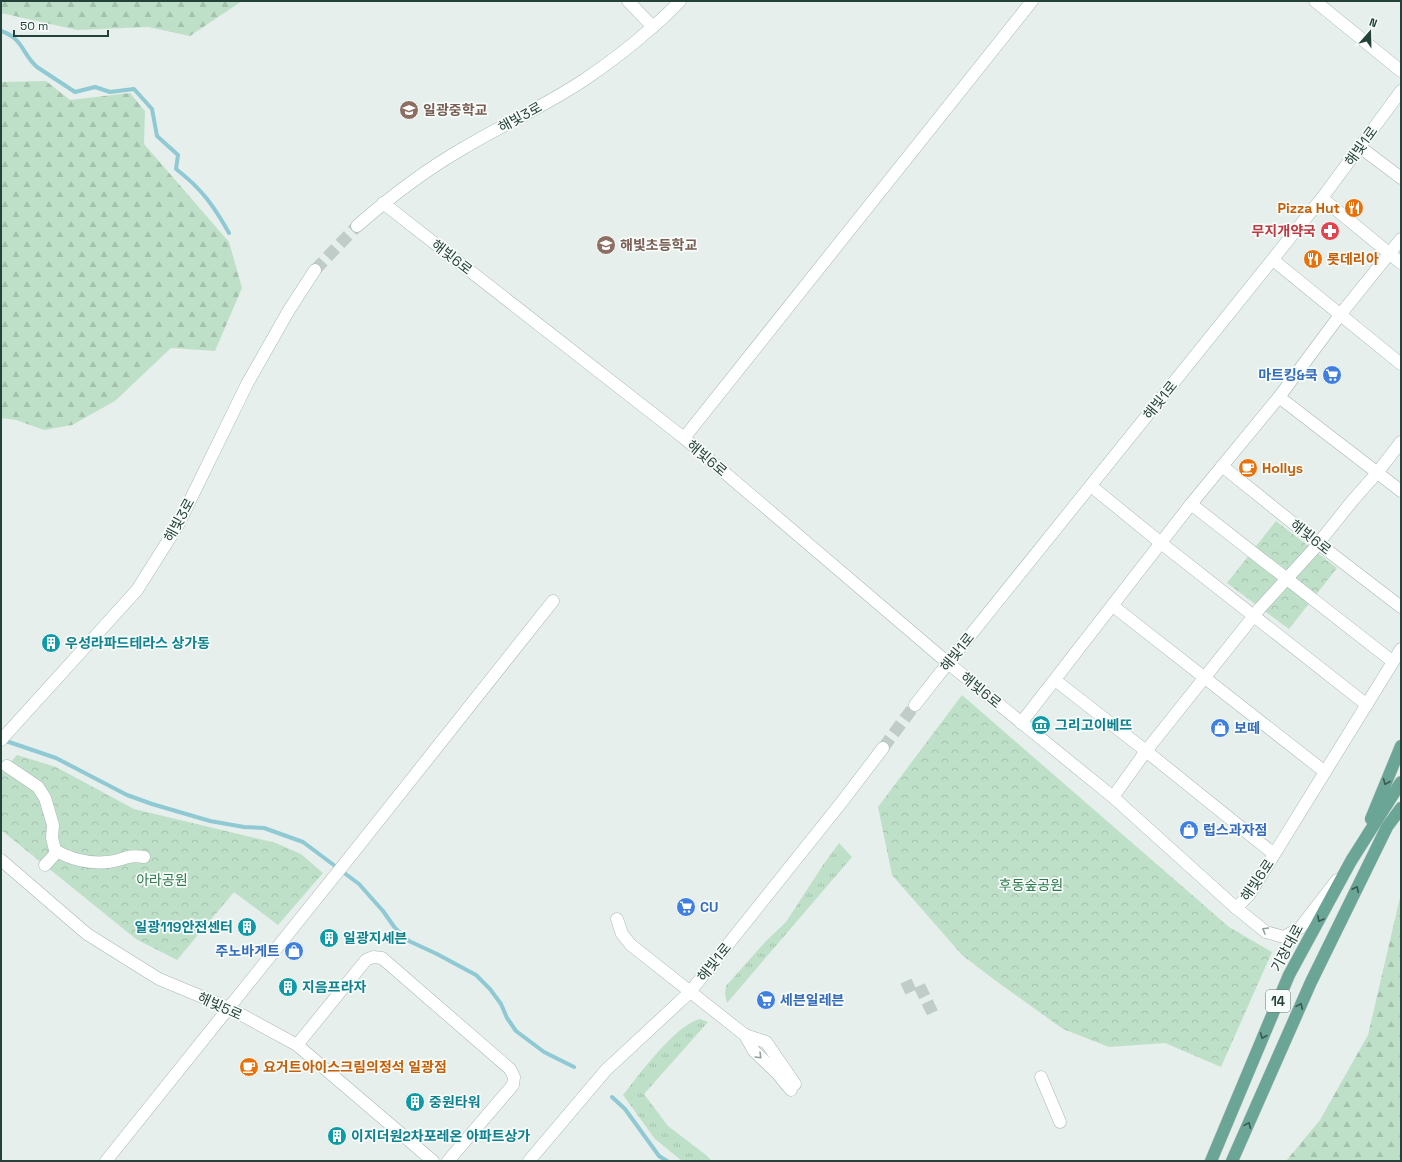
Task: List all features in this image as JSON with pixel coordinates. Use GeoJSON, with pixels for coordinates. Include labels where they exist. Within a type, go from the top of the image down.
{"type":"FeatureCollection","features":[{"type":"Feature","properties":{"kind":"main road"},"geometry":{"type":"LineString","coordinates":[[1359,848],[1401,746]]}},
{"type":"Feature","properties":{"kind":"main road","name":"기장대로"},"geometry":{"type":"LineString","coordinates":[[1211,1161],[1289,975],[1351,861],[1401,782]]}},
{"type":"Feature","properties":{"kind":"main road","name":"14"},"geometry":{"type":"LineString","coordinates":[[1232,1161],[1311,982],[1387,827],[1401,808]]}},
{"type":"Feature","properties":{"kind":"main road"},"geometry":{"type":"LineString","coordinates":[[1372,857],[1401,820]]}},
{"type":"Feature","properties":{"kind":"street"},"geometry":{"type":"LineString","coordinates":[[628,1],[652,27]]}},
{"type":"Feature","properties":{"kind":"street","name":"해빛3로"},"geometry":{"type":"LineString","coordinates":[[357,226],[383,203],[425,171],[462,148],[533,110],[584,80],[635,43],[680,1]]}},
{"type":"Feature","properties":{"kind":"street"},"geometry":{"type":"LineString","coordinates":[[684,438],[1032,1]]}},
{"type":"Feature","properties":{"kind":"street"},"geometry":{"type":"LineString","coordinates":[[1315,1],[1401,71]]}},
{"type":"Feature","properties":{"kind":"street","name":"해빛1로"},"geometry":{"type":"LineString","coordinates":[[915,706],[1322,198],[1401,91]]}},
{"type":"Feature","properties":{"kind":"street"},"geometry":{"type":"LineString","coordinates":[[1360,147],[1401,178]]}},
{"type":"Feature","properties":{"kind":"street"},"geometry":{"type":"LineString","coordinates":[[1322,198],[1401,263]]}},
{"type":"Feature","properties":{"kind":"street","name":"해빛6로"},"geometry":{"type":"LineString","coordinates":[[383,203],[684,438],[948,663],[1113,797],[1236,908],[1249,896],[1367,705],[1392,661],[1401,649]]}},
{"type":"Feature","properties":{"kind":"street"},"geometry":{"type":"LineString","coordinates":[[1021,723],[1191,504],[1279,397],[1340,315],[1401,240]]}},
{"type":"Feature","properties":{"kind":"street"},"geometry":{"type":"LineString","coordinates":[[1273,260],[1401,364]]}},
{"type":"Feature","properties":{"kind":"street","name":"해빛3로"},"geometry":{"type":"LineString","coordinates":[[1,740],[137,590],[178,525],[247,384],[289,310],[315,270]]}},
{"type":"Feature","properties":{"kind":"street"},"geometry":{"type":"LineString","coordinates":[[1279,397],[1401,491]]}},
{"type":"Feature","properties":{"kind":"street"},"geometry":{"type":"LineString","coordinates":[[1113,797],[1146,751],[1204,677],[1254,616],[1319,544],[1401,442]]}},
{"type":"Feature","properties":{"kind":"street","name":"해빛6로"},"geometry":{"type":"LineString","coordinates":[[1222,466],[1319,544],[1401,607]]}},
{"type":"Feature","properties":{"kind":"street"},"geometry":{"type":"LineString","coordinates":[[1092,486],[1161,543],[1367,705]]}},
{"type":"Feature","properties":{"kind":"street"},"geometry":{"type":"LineString","coordinates":[[1191,504],[1392,661]]}},
{"type":"Feature","properties":{"kind":"street"},"geometry":{"type":"LineString","coordinates":[[106,1161],[553,601]]}},
{"type":"Feature","properties":{"kind":"street"},"geometry":{"type":"LineString","coordinates":[[1113,606],[1325,772]]}},
{"type":"Feature","properties":{"kind":"street","name":"해빛6로"},"geometry":{"type":"LineString","coordinates":[[1055,680],[1274,854]]}},
{"type":"Feature","properties":{"kind":"street","name":"해빛1로"},"geometry":{"type":"LineString","coordinates":[[529,1161],[606,1070],[690,992],[883,748]]}},
{"type":"Feature","properties":{"kind":"street"},"geometry":{"type":"LineString","coordinates":[[7,766],[38,787],[45,798],[53,825],[52,838],[55,850],[57,852],[62,855],[91,862],[107,862],[130,856],[144,857]]}},
{"type":"Feature","properties":{"kind":"street"},"geometry":{"type":"LineString","coordinates":[[45,865],[57,852]]}},
{"type":"Feature","properties":{"kind":"street","name":"해빛5로"},"geometry":{"type":"LineString","coordinates":[[1,860],[87,934],[159,979],[228,1008],[297,1045],[433,1161]]}},
{"type":"Feature","properties":{"kind":"street"},"geometry":{"type":"LineString","coordinates":[[1236,908],[1266,932],[1284,937],[1300,928],[1351,861]]}},
{"type":"Feature","properties":{"kind":"street"},"geometry":{"type":"LineString","coordinates":[[617,919],[622,934],[631,945],[745,1035],[754,1051],[777,1074],[794,1088]]}},
{"type":"Feature","properties":{"kind":"street"},"geometry":{"type":"LineString","coordinates":[[297,1045],[366,960],[373,957],[382,958],[510,1069],[514,1077],[513,1085],[448,1161]]}},
{"type":"Feature","properties":{"kind":"street"},"geometry":{"type":"LineString","coordinates":[[1041,1077],[1060,1122]]}},
{"type":"Feature","properties":{"kind":"green space"},"geometry":{"type":"Polygon","coordinates":[[[1,1],[242,1],[190,36],[148,27],[77,30],[1,13],[1,1]]]}},
{"type":"Feature","properties":{"kind":"green space"},"geometry":{"type":"Polygon","coordinates":[[[46,81],[70,100],[130,93],[145,111],[144,144],[229,242],[242,288],[215,351],[171,348],[115,401],[72,425],[44,430],[16,420],[1,418],[1,82],[46,81]]]}},
{"type":"Feature","properties":{"kind":"green space"},"geometry":{"type":"Polygon","coordinates":[[[1276,521],[1337,568],[1289,629],[1227,583],[1276,521]]]}},
{"type":"Feature","properties":{"kind":"green space","name":"후동숲공원"},"geometry":{"type":"Polygon","coordinates":[[[962,695],[1229,927],[1272,952],[1221,1067],[1165,1043],[1109,1047],[1063,1029],[962,955],[892,875],[878,807],[962,695]]]}},
{"type":"Feature","properties":{"kind":"green space","name":"아라공원"},"geometry":{"type":"Polygon","coordinates":[[[17,755],[56,767],[134,809],[276,843],[301,854],[323,873],[278,925],[234,892],[177,960],[136,939],[1,830],[1,773],[17,755]]]}},
{"type":"Feature","properties":{"kind":"green space"},"geometry":{"type":"Polygon","coordinates":[[[839,843],[852,857],[727,1003],[725,994],[726,986],[766,941],[786,922],[839,843]]]}},
{"type":"Feature","properties":{"kind":"green space"},"geometry":{"type":"Polygon","coordinates":[[[1401,893],[1401,1161],[1286,1161],[1320,1120],[1368,1035],[1401,893]]]}},
{"type":"Feature","properties":{"kind":"green space"},"geometry":{"type":"Polygon","coordinates":[[[700,1019],[708,1022],[644,1094],[668,1126],[712,1161],[682,1161],[655,1139],[623,1095],[669,1040],[690,1023],[700,1019]]]}},
{"type":"Feature","properties":{"kind":"waterway"},"geometry":{"type":"LineString","coordinates":[[1,31],[14,38],[37,67],[75,92],[95,87],[110,92],[134,89],[152,109],[157,136],[178,155],[176,169],[200,190],[218,214],[229,233]]}},
{"type":"Feature","properties":{"kind":"waterway"},"geometry":{"type":"LineString","coordinates":[[3,740],[56,758],[127,795],[152,804],[210,821],[244,827],[264,828],[303,842],[359,884],[383,911],[395,928],[409,941],[476,975],[490,989],[501,1004],[507,1018],[516,1031],[544,1052],[574,1067]]}},
{"type":"Feature","properties":{"kind":"waterway"},"geometry":{"type":"LineString","coordinates":[[612,1097],[625,1109],[659,1156],[667,1161]]}},
{"type":"Feature","properties":{"kind":"tunnel"},"geometry":{"type":"LineString","coordinates":[[315,270],[357,226]]}},
{"type":"Feature","properties":{"kind":"tunnel"},"geometry":{"type":"LineString","coordinates":[[883,748],[915,705]]}},
{"type":"Feature","properties":{"kind":"tunnel"},"geometry":{"type":"LineString","coordinates":[[903,989],[914,984],[919,985],[933,1014]]}},
{"type":"Feature","properties":{"kind":"place","name":"일광중학교"},"geometry":{"type":"Point","coordinates":[409,110]}},
{"type":"Feature","properties":{"kind":"place","name":"Pizza Hut"},"geometry":{"type":"Point","coordinates":[1354,208]}},
{"type":"Feature","properties":{"kind":"place","name":"무지개약국"},"geometry":{"type":"Point","coordinates":[1330,231]}},
{"type":"Feature","properties":{"kind":"place","name":"해빛초등학교"},"geometry":{"type":"Point","coordinates":[606,245]}},
{"type":"Feature","properties":{"kind":"place","name":"롯데리아"},"geometry":{"type":"Point","coordinates":[1313,259]}},
{"type":"Feature","properties":{"kind":"place","name":"마트킹&쿡"},"geometry":{"type":"Point","coordinates":[1332,375]}},
{"type":"Feature","properties":{"kind":"place","name":"Hollys"},"geometry":{"type":"Point","coordinates":[1248,468]}},
{"type":"Feature","properties":{"kind":"place","name":"우성라파드테라스 상가동"},"geometry":{"type":"Point","coordinates":[51,643]}},
{"type":"Feature","properties":{"kind":"place","name":"그리고이베뜨"},"geometry":{"type":"Point","coordinates":[1041,725]}},
{"type":"Feature","properties":{"kind":"place","name":"보떼"},"geometry":{"type":"Point","coordinates":[1220,728]}},
{"type":"Feature","properties":{"kind":"place","name":"럽스과자점"},"geometry":{"type":"Point","coordinates":[1189,830]}},
{"type":"Feature","properties":{"kind":"place","name":"CU"},"geometry":{"type":"Point","coordinates":[686,907]}},
{"type":"Feature","properties":{"kind":"place","name":"일광119안전센터"},"geometry":{"type":"Point","coordinates":[247,927]}},
{"type":"Feature","properties":{"kind":"place","name":"일광지세븐"},"geometry":{"type":"Point","coordinates":[329,938]}},
{"type":"Feature","properties":{"kind":"place","name":"주노바게트"},"geometry":{"type":"Point","coordinates":[294,951]}},
{"type":"Feature","properties":{"kind":"place","name":"지음프라자"},"geometry":{"type":"Point","coordinates":[288,987]}},
{"type":"Feature","properties":{"kind":"place","name":"세븐일레븐"},"geometry":{"type":"Point","coordinates":[766,1000]}},
{"type":"Feature","properties":{"kind":"place","name":"요거트아이스크림의정석 일광점"},"geometry":{"type":"Point","coordinates":[249,1067]}},
{"type":"Feature","properties":{"kind":"place","name":"중원타워"},"geometry":{"type":"Point","coordinates":[415,1102]}},
{"type":"Feature","properties":{"kind":"place","name":"이지더원2차포레온 아파트상가"},"geometry":{"type":"Point","coordinates":[337,1136]}}]}
